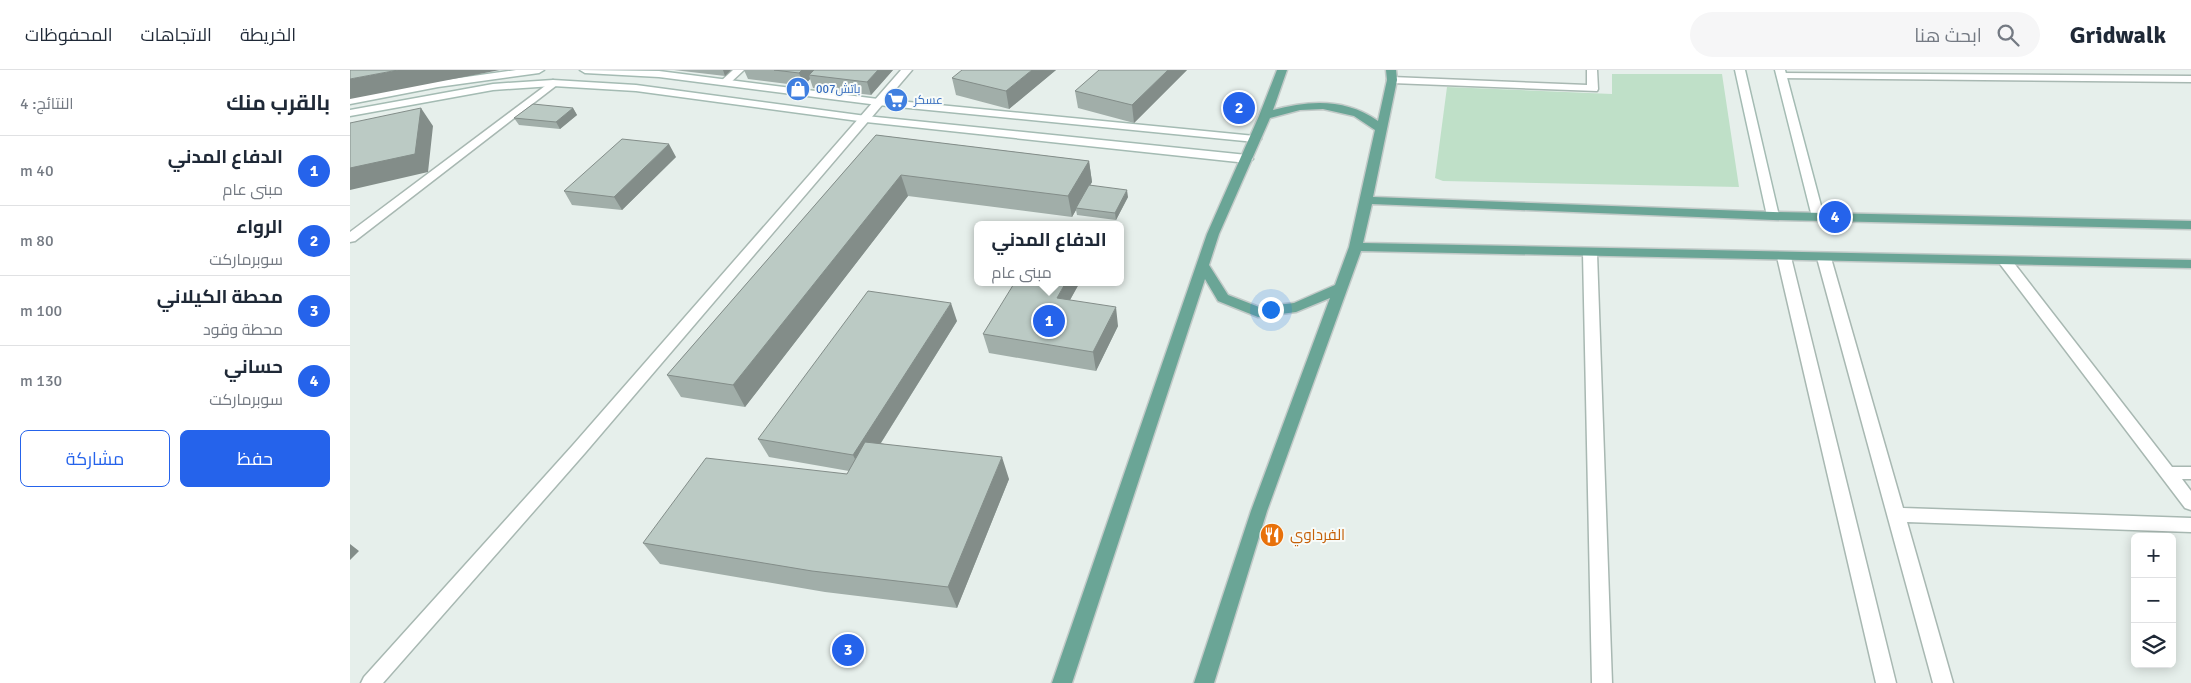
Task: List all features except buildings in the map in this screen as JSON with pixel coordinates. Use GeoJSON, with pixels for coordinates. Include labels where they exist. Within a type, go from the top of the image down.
{"type":"FeatureCollection","features":[{"type":"Feature","properties":{"kind":"main road"},"geometry":{"type":"LineString","coordinates":[[1062,683],[1214,234],[1265,116],[1282,70]]}},
{"type":"Feature","properties":{"kind":"main road"},"geometry":{"type":"LineString","coordinates":[[1204,683],[1259,512],[1356,248],[1392,75]]}},
{"type":"Feature","properties":{"kind":"main road"},"geometry":{"type":"LineString","coordinates":[[1265,116],[1294,106],[1328,105],[1359,114],[1381,129]]}},
{"type":"Feature","properties":{"kind":"main road"},"geometry":{"type":"LineString","coordinates":[[1367,200],[1773,216],[2191,225]]}},
{"type":"Feature","properties":{"kind":"main road"},"geometry":{"type":"LineString","coordinates":[[1356,248],[2191,264]]}},
{"type":"Feature","properties":{"kind":"main road"},"geometry":{"type":"LineString","coordinates":[[1203,266],[1223,298],[1258,312],[1296,307],[1341,288]]}},
{"type":"Feature","properties":{"kind":"street"},"geometry":{"type":"LineString","coordinates":[[350,101],[438,84],[539,70]]}},
{"type":"Feature","properties":{"kind":"street"},"geometry":{"type":"LineString","coordinates":[[585,70],[659,74],[726,81],[878,102],[1255,139]]}},
{"type":"Feature","properties":{"kind":"street"},"geometry":{"type":"LineString","coordinates":[[726,81],[739,70]]}},
{"type":"Feature","properties":{"kind":"street"},"geometry":{"type":"LineString","coordinates":[[371,683],[579,449],[907,70]]}},
{"type":"Feature","properties":{"kind":"street"},"geometry":{"type":"LineString","coordinates":[[1392,75],[1593,89],[1592,70]]}},
{"type":"Feature","properties":{"kind":"street"},"geometry":{"type":"LineString","coordinates":[[1740,70],[1773,216]]}},
{"type":"Feature","properties":{"kind":"street"},"geometry":{"type":"LineString","coordinates":[[1818,217],[1781,73],[2191,79]]}},
{"type":"Feature","properties":{"kind":"street"},"geometry":{"type":"LineString","coordinates":[[350,113],[493,87],[553,83],[636,88],[866,119],[1247,159]]}},
{"type":"Feature","properties":{"kind":"street"},"geometry":{"type":"LineString","coordinates":[[350,238],[553,83]]}},
{"type":"Feature","properties":{"kind":"street"},"geometry":{"type":"LineString","coordinates":[[1590,253],[1602,683]]}},
{"type":"Feature","properties":{"kind":"street"},"geometry":{"type":"LineString","coordinates":[[1784,257],[1886,683]]}},
{"type":"Feature","properties":{"kind":"street"},"geometry":{"type":"LineString","coordinates":[[1824,258],[1943,683]]}},
{"type":"Feature","properties":{"kind":"street"},"geometry":{"type":"LineString","coordinates":[[2005,261],[2191,503]]}},
{"type":"Feature","properties":{"kind":"street"},"geometry":{"type":"LineString","coordinates":[[2168,473],[2191,473]]}},
{"type":"Feature","properties":{"kind":"street"},"geometry":{"type":"LineString","coordinates":[[1896,515],[2191,525]]}},
{"type":"Feature","properties":{"kind":"green space"},"geometry":{"type":"Polygon","coordinates":[[[1612,74],[1722,74],[1739,187],[1443,181],[1435,178],[1447,87],[1612,94],[1612,74]]]}},
{"type":"Feature","properties":{"kind":"place","name":"باتش007"},"geometry":{"type":"Point","coordinates":[798,89]}},
{"type":"Feature","properties":{"kind":"place","name":"عسكر"},"geometry":{"type":"Point","coordinates":[896,100]}},
{"type":"Feature","properties":{"kind":"place","name":"الرواء"},"geometry":{"type":"Point","coordinates":[1239,108]}},
{"type":"Feature","properties":{"kind":"place","name":"حساني"},"geometry":{"type":"Point","coordinates":[1835,217]}},
{"type":"Feature","properties":{"kind":"place","name":"الدفاع المدني"},"geometry":{"type":"Point","coordinates":[1049,321]}},
{"type":"Feature","properties":{"kind":"place","name":"الفرداوي"},"geometry":{"type":"Point","coordinates":[1272,535]}},
{"type":"Feature","properties":{"kind":"place","name":"محطة الكيلاني"},"geometry":{"type":"Point","coordinates":[848,650]}}]}
